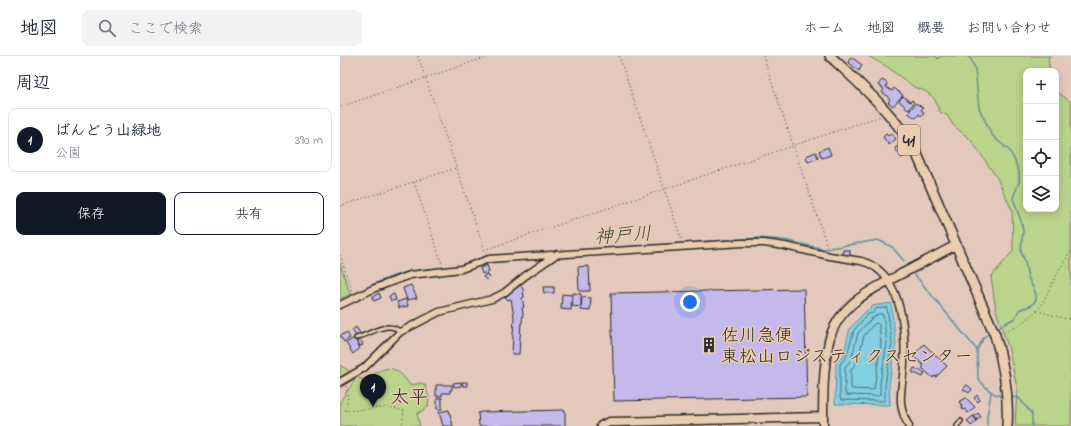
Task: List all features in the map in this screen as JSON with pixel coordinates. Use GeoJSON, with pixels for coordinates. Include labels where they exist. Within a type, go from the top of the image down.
{"type":"FeatureCollection","features":[{"type":"Feature","properties":{"kind":"main road","name":"41"},"geometry":{"type":"LineString","coordinates":[[830,56],[889,114],[908,138],[916,152],[995,335],[1006,383],[1007,426]]}},
{"type":"Feature","properties":{"kind":"street"},"geometry":{"type":"LineString","coordinates":[[340,305],[375,288],[410,274],[461,269],[489,260],[557,254],[742,243],[764,243],[785,246],[869,264],[879,270],[888,281],[897,298],[901,314],[904,340],[904,363],[900,398],[902,411],[910,426]]}},
{"type":"Feature","properties":{"kind":"street"},"geometry":{"type":"LineString","coordinates":[[822,426],[825,365],[829,341],[835,326],[847,309],[862,296],[956,245]]}},
{"type":"Feature","properties":{"kind":"street"},"geometry":{"type":"LineString","coordinates":[[343,381],[364,368],[400,332],[439,312],[492,299],[504,293],[525,276],[557,254]]}},
{"type":"Feature","properties":{"kind":"street"},"geometry":{"type":"LineString","coordinates":[[600,426],[609,422],[823,417]]}},
{"type":"Feature","properties":{"kind":"lane"},"geometry":{"type":"LineString","coordinates":[[356,338],[391,326],[394,326],[400,332]]}},
{"type":"Feature","properties":{"kind":"lane"},"geometry":{"type":"LineString","coordinates":[[957,426],[961,421]]}},
{"type":"Feature","properties":{"kind":"path"},"geometry":{"type":"LineString","coordinates":[[418,56],[484,250],[489,260]]}},
{"type":"Feature","properties":{"kind":"path"},"geometry":{"type":"LineString","coordinates":[[340,107],[490,56]]}},
{"type":"Feature","properties":{"kind":"path"},"geometry":{"type":"LineString","coordinates":[[619,56],[684,247]]}},
{"type":"Feature","properties":{"kind":"path"},"geometry":{"type":"LineString","coordinates":[[763,56],[830,256]]}},
{"type":"Feature","properties":{"kind":"path"},"geometry":{"type":"LineString","coordinates":[[484,250],[889,114]]}},
{"type":"Feature","properties":{"kind":"path"},"geometry":{"type":"LineString","coordinates":[[340,206],[456,168]]}},
{"type":"Feature","properties":{"kind":"path"},"geometry":{"type":"LineString","coordinates":[[414,182],[444,270]]}},
{"type":"Feature","properties":{"kind":"path"},"geometry":{"type":"LineString","coordinates":[[995,335],[1016,327],[1037,311],[1071,251]]}},
{"type":"Feature","properties":{"kind":"path"},"geometry":{"type":"LineString","coordinates":[[340,255],[354,298]]}},
{"type":"Feature","properties":{"kind":"path"},"geometry":{"type":"LineString","coordinates":[[1037,311],[1071,319]]}},
{"type":"Feature","properties":{"kind":"path"},"geometry":{"type":"LineString","coordinates":[[346,387],[348,402],[345,411],[389,407],[404,410],[402,426]]}},
{"type":"Feature","properties":{"kind":"green space"},"geometry":{"type":"Polygon","coordinates":[[[868,56],[936,56],[938,59],[940,56],[1050,56],[1048,59],[1050,68],[1023,68],[1023,212],[1059,212],[1059,93],[1071,102],[1071,426],[1015,426],[1017,388],[1009,350],[996,310],[991,277],[1013,251],[1012,210],[997,178],[971,140],[953,125],[947,115],[940,112],[934,98],[925,91],[914,87],[886,66],[868,56]]]}},
{"type":"Feature","properties":{"kind":"green space"},"geometry":{"type":"Polygon","coordinates":[[[340,263],[350,294],[340,299],[340,263]]]}},
{"type":"Feature","properties":{"kind":"green space"},"geometry":{"type":"Polygon","coordinates":[[[340,365],[364,381],[383,369],[388,368],[399,372],[410,385],[422,383],[425,385],[429,397],[428,407],[417,414],[420,426],[340,426],[340,402],[356,378],[340,388],[340,365]]]}},
{"type":"Feature","properties":{"kind":"water"},"geometry":{"type":"Polygon","coordinates":[[[891,303],[896,343],[889,384],[890,405],[835,404],[836,361],[843,357],[850,328],[867,310],[871,309],[872,306],[891,303]]]}},
{"type":"Feature","properties":{"kind":"building"},"geometry":{"type":"Polygon","coordinates":[[[851,57],[862,65],[859,71],[848,62],[851,57]]]}},
{"type":"Feature","properties":{"kind":"building"},"geometry":{"type":"Polygon","coordinates":[[[882,80],[887,83],[886,87],[892,91],[894,88],[903,95],[893,106],[888,102],[890,100],[888,97],[882,92],[884,89],[878,85],[882,80]]]}},
{"type":"Feature","properties":{"kind":"building"},"geometry":{"type":"Polygon","coordinates":[[[903,96],[910,102],[912,100],[914,102],[909,110],[899,101],[903,96]]]}},
{"type":"Feature","properties":{"kind":"building"},"geometry":{"type":"Polygon","coordinates":[[[916,103],[923,108],[921,110],[924,112],[921,116],[919,114],[916,118],[908,113],[916,103]]]}},
{"type":"Feature","properties":{"kind":"building"},"geometry":{"type":"Polygon","coordinates":[[[891,133],[896,139],[889,145],[883,137],[886,134],[888,136],[891,133]]]}},
{"type":"Feature","properties":{"kind":"building"},"geometry":{"type":"Polygon","coordinates":[[[902,144],[908,155],[901,158],[895,148],[902,144]]]}},
{"type":"Feature","properties":{"kind":"building"},"geometry":{"type":"Polygon","coordinates":[[[828,147],[831,155],[822,158],[819,151],[828,147]]]}},
{"type":"Feature","properties":{"kind":"building"},"geometry":{"type":"Polygon","coordinates":[[[816,152],[818,158],[808,162],[806,156],[816,152]]]}},
{"type":"Feature","properties":{"kind":"building"},"geometry":{"type":"Polygon","coordinates":[[[843,250],[850,250],[850,256],[842,255],[843,250]]]}},
{"type":"Feature","properties":{"kind":"building"},"geometry":{"type":"Polygon","coordinates":[[[487,265],[489,271],[482,274],[480,268],[487,265]]]}},
{"type":"Feature","properties":{"kind":"building"},"geometry":{"type":"Polygon","coordinates":[[[589,266],[590,291],[579,291],[578,267],[589,266]]]}},
{"type":"Feature","properties":{"kind":"building"},"geometry":{"type":"Polygon","coordinates":[[[486,274],[490,277],[487,280],[483,277],[486,274]]]}},
{"type":"Feature","properties":{"kind":"building"},"geometry":{"type":"Polygon","coordinates":[[[411,285],[417,298],[407,300],[403,288],[411,285]]]}},
{"type":"Feature","properties":{"kind":"building"},"geometry":{"type":"Polygon","coordinates":[[[520,285],[523,289],[524,297],[522,298],[524,307],[522,308],[523,313],[519,354],[512,354],[514,317],[511,299],[508,300],[505,297],[520,285]]]}},
{"type":"Feature","properties":{"kind":"building"},"geometry":{"type":"Polygon","coordinates":[[[543,287],[554,287],[554,293],[544,293],[543,287]]]}},
{"type":"Feature","properties":{"kind":"building","name":"佐川急便 東松山ロジスティクスセンター"},"geometry":{"type":"Polygon","coordinates":[[[804,289],[807,397],[614,401],[611,293],[804,289]]]}},
{"type":"Feature","properties":{"kind":"building"},"geometry":{"type":"Polygon","coordinates":[[[379,293],[381,298],[374,301],[372,297],[379,293]]]}},
{"type":"Feature","properties":{"kind":"building"},"geometry":{"type":"Polygon","coordinates":[[[573,293],[581,294],[581,307],[572,306],[573,293]]]}},
{"type":"Feature","properties":{"kind":"building"},"geometry":{"type":"Polygon","coordinates":[[[394,294],[396,300],[391,301],[389,296],[394,294]]]}},
{"type":"Feature","properties":{"kind":"building"},"geometry":{"type":"Polygon","coordinates":[[[562,294],[572,295],[571,310],[561,309],[562,294]]]}},
{"type":"Feature","properties":{"kind":"building"},"geometry":{"type":"Polygon","coordinates":[[[582,297],[591,298],[590,311],[581,310],[582,297]]]}},
{"type":"Feature","properties":{"kind":"building"},"geometry":{"type":"Polygon","coordinates":[[[406,299],[408,306],[399,308],[397,302],[406,299]]]}},
{"type":"Feature","properties":{"kind":"building"},"geometry":{"type":"Polygon","coordinates":[[[356,327],[360,333],[356,336],[352,330],[356,327]]]}},
{"type":"Feature","properties":{"kind":"building"},"geometry":{"type":"Polygon","coordinates":[[[347,332],[350,338],[344,342],[340,336],[347,332]]]}},
{"type":"Feature","properties":{"kind":"building"},"geometry":{"type":"Polygon","coordinates":[[[354,338],[360,348],[353,354],[346,343],[354,338]]]}},
{"type":"Feature","properties":{"kind":"building"},"geometry":{"type":"Polygon","coordinates":[[[360,339],[363,345],[360,346],[357,341],[360,339]]]}},
{"type":"Feature","properties":{"kind":"building"},"geometry":{"type":"Polygon","coordinates":[[[924,344],[947,366],[933,378],[922,368],[924,366],[913,356],[924,344]]]}},
{"type":"Feature","properties":{"kind":"building"},"geometry":{"type":"Polygon","coordinates":[[[914,368],[925,373],[923,377],[912,372],[914,368]]]}},
{"type":"Feature","properties":{"kind":"building"},"geometry":{"type":"Polygon","coordinates":[[[461,382],[461,386],[454,387],[453,383],[461,382]]]}},
{"type":"Feature","properties":{"kind":"building"},"geometry":{"type":"Polygon","coordinates":[[[462,382],[467,382],[468,386],[463,386],[462,382]]]}},
{"type":"Feature","properties":{"kind":"building"},"geometry":{"type":"Polygon","coordinates":[[[436,385],[452,385],[452,390],[450,390],[450,393],[442,393],[442,396],[436,396],[436,385]]]}},
{"type":"Feature","properties":{"kind":"building"},"geometry":{"type":"Polygon","coordinates":[[[967,385],[972,389],[969,393],[963,389],[967,385]]]}},
{"type":"Feature","properties":{"kind":"building"},"geometry":{"type":"Polygon","coordinates":[[[977,395],[980,400],[978,402],[974,398],[977,395]]]}},
{"type":"Feature","properties":{"kind":"building"},"geometry":{"type":"Polygon","coordinates":[[[437,398],[442,398],[442,409],[437,409],[437,398]]]}},
{"type":"Feature","properties":{"kind":"building"},"geometry":{"type":"Polygon","coordinates":[[[966,398],[975,407],[968,413],[965,409],[963,410],[959,402],[966,398]]]}},
{"type":"Feature","properties":{"kind":"building"},"geometry":{"type":"Polygon","coordinates":[[[449,410],[453,426],[443,426],[439,412],[449,410]]]}},
{"type":"Feature","properties":{"kind":"building"},"geometry":{"type":"Polygon","coordinates":[[[565,410],[565,426],[479,426],[478,413],[481,412],[565,410]]]}},
{"type":"Feature","properties":{"kind":"building"},"geometry":{"type":"Polygon","coordinates":[[[978,413],[981,417],[977,420],[974,416],[978,413]]]}},
{"type":"Feature","properties":{"kind":"building"},"geometry":{"type":"Polygon","coordinates":[[[973,416],[977,421],[971,426],[967,421],[973,416]]]}},
{"type":"Feature","properties":{"kind":"waterway"},"geometry":{"type":"LineString","coordinates":[[967,56],[971,59],[975,69],[979,108],[992,135],[1009,150],[1019,172],[1019,182],[1013,198],[1023,231],[1021,251],[1028,277],[1036,294],[1036,300],[1032,305],[1019,310],[1015,318],[997,328]]}},
{"type":"Feature","properties":{"kind":"waterway","name":"神戸川"},"geometry":{"type":"LineString","coordinates":[[506,255],[758,238],[784,240],[824,249],[878,240],[892,247],[904,261]]}},
{"type":"Feature","properties":{"kind":"waterway","name":"神戸川"},"geometry":{"type":"LineString","coordinates":[[340,301],[402,273],[467,264]]}},
{"type":"Feature","properties":{"kind":"waterway","name":"神戸川"},"geometry":{"type":"LineString","coordinates":[[915,275],[977,350],[978,379],[992,393],[1004,397]]}},
{"type":"Feature","properties":{"kind":"waterway"},"geometry":{"type":"LineString","coordinates":[[977,350],[984,337],[990,333]]}},
{"type":"Feature","properties":{"kind":"waterway"},"geometry":{"type":"LineString","coordinates":[[987,426],[991,393]]}},
{"type":"Feature","properties":{"kind":"waterway","name":"神戸川"},"geometry":{"type":"LineString","coordinates":[[1010,397],[1019,398],[1032,414],[1032,426]]}},
{"type":"Feature","properties":{"kind":"place","name":"佐川急便 東松山ロジスティクスセンター"},"geometry":{"type":"Point","coordinates":[709,345]}},
{"type":"Feature","properties":{"kind":"place","name":"ばんどう山緑地"},"geometry":{"type":"Point","coordinates":[373,407]}},
{"type":"Feature","properties":{"kind":"district","name":"太平"},"geometry":{"type":"Point","coordinates":[409,396]}}]}
